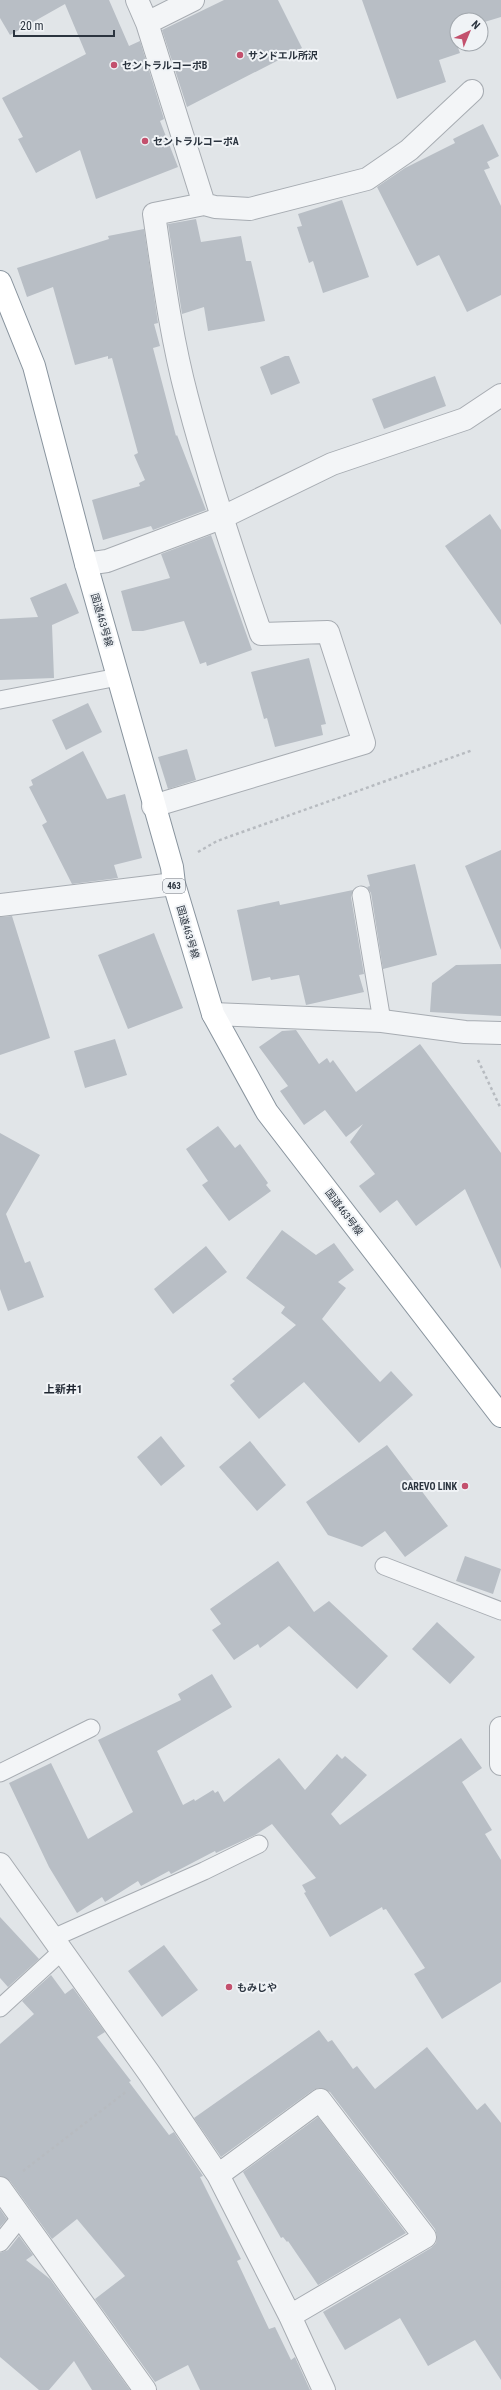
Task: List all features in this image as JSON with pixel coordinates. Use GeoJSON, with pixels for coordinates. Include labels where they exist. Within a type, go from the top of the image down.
{"type":"FeatureCollection","features":[{"type":"Feature","properties":{"kind":"highway","name":"国道463号線"},"geometry":{"type":"LineString","coordinates":[[3,295],[34,366],[86,564],[153,806],[213,1014],[267,1112],[501,1416]]}},
{"type":"Feature","properties":{"kind":"street"},"geometry":{"type":"LineString","coordinates":[[137,0],[147,23],[204,204]]}},
{"type":"Feature","properties":{"kind":"street"},"geometry":{"type":"LineString","coordinates":[[147,23],[193,0]]}},
{"type":"Feature","properties":{"kind":"street"},"geometry":{"type":"LineString","coordinates":[[153,806],[364,743],[328,632],[261,634],[221,518],[186,395],[165,286],[154,214],[204,204],[215,207],[250,209],[367,180],[409,150],[472,91]]}},
{"type":"Feature","properties":{"kind":"street"},"geometry":{"type":"LineString","coordinates":[[86,564],[107,561],[221,518],[332,464],[464,418],[501,395]]}},
{"type":"Feature","properties":{"kind":"street"},"geometry":{"type":"LineString","coordinates":[[0,905],[173,875]]}},
{"type":"Feature","properties":{"kind":"street"},"geometry":{"type":"LineString","coordinates":[[213,1014],[382,1021],[465,1032],[501,1033]]}},
{"type":"Feature","properties":{"kind":"street"},"geometry":{"type":"LineString","coordinates":[[501,1728],[501,1764]]}},
{"type":"Feature","properties":{"kind":"street"},"geometry":{"type":"LineString","coordinates":[[0,1864],[149,2073],[218,2175],[290,2316],[324,2390]]}},
{"type":"Feature","properties":{"kind":"street"},"geometry":{"type":"LineString","coordinates":[[218,2175],[320,2100],[425,2237],[290,2316]]}},
{"type":"Feature","properties":{"kind":"street"},"geometry":{"type":"LineString","coordinates":[[0,2189],[145,2390]]}},
{"type":"Feature","properties":{"kind":"lane"},"geometry":{"type":"LineString","coordinates":[[0,700],[118,677]]}},
{"type":"Feature","properties":{"kind":"lane"},"geometry":{"type":"LineString","coordinates":[[360,895],[382,1021]]}},
{"type":"Feature","properties":{"kind":"lane"},"geometry":{"type":"LineString","coordinates":[[384,1566],[501,1611]]}},
{"type":"Feature","properties":{"kind":"lane"},"geometry":{"type":"LineString","coordinates":[[0,1773],[91,1728]]}},
{"type":"Feature","properties":{"kind":"lane"},"geometry":{"type":"LineString","coordinates":[[0,2008],[57,1944],[259,1844]]}},
{"type":"Feature","properties":{"kind":"lane"},"geometry":{"type":"LineString","coordinates":[[0,2243],[20,2218]]}},
{"type":"Feature","properties":{"kind":"path"},"geometry":{"type":"LineString","coordinates":[[173,875],[217,841],[473,750]]}},
{"type":"Feature","properties":{"kind":"path"},"geometry":{"type":"LineString","coordinates":[[465,1032],[501,1109]]}},
{"type":"Feature","properties":{"kind":"path"},"geometry":{"type":"LineString","coordinates":[[0,2189],[149,2073]]}},
{"type":"Feature","properties":{"kind":"building"},"geometry":{"type":"Polygon","coordinates":[[[0,0],[109,0],[129,46],[140,41],[164,119],[160,121],[178,167],[96,199],[80,150],[36,173],[18,139],[23,137],[2,98],[86,54],[65,4],[10,35],[0,18],[0,0]]]}},
{"type":"Feature","properties":{"kind":"building"},"geometry":{"type":"Polygon","coordinates":[[[224,0],[278,0],[302,48],[187,107],[162,30],[224,0]]]}},
{"type":"Feature","properties":{"kind":"building"},"geometry":{"type":"Polygon","coordinates":[[[362,0],[501,0],[501,17],[489,21],[489,12],[449,12],[449,52],[460,53],[439,60],[446,82],[397,99],[362,0]]]}},
{"type":"Feature","properties":{"kind":"building"},"geometry":{"type":"Polygon","coordinates":[[[483,124],[499,156],[487,162],[490,168],[484,170],[501,206],[501,295],[467,312],[439,255],[417,266],[377,187],[405,168],[455,143],[453,139],[483,124]]]}},
{"type":"Feature","properties":{"kind":"building"},"geometry":{"type":"Polygon","coordinates":[[[342,200],[369,277],[323,293],[313,261],[309,263],[297,227],[302,226],[298,214],[342,200]]]}},
{"type":"Feature","properties":{"kind":"building"},"geometry":{"type":"Polygon","coordinates":[[[196,219],[201,242],[241,236],[246,261],[251,261],[265,321],[208,331],[204,307],[182,314],[168,224],[196,219]]]}},
{"type":"Feature","properties":{"kind":"building"},"geometry":{"type":"Polygon","coordinates":[[[144,229],[158,323],[154,324],[160,346],[153,348],[176,436],[177,435],[206,510],[153,530],[151,526],[103,540],[92,500],[140,486],[139,483],[145,480],[134,455],[138,453],[112,358],[108,359],[108,356],[75,365],[53,287],[27,297],[17,268],[109,239],[108,236],[144,229]]]}},
{"type":"Feature","properties":{"kind":"building"},"geometry":{"type":"Polygon","coordinates":[[[285,356],[289,356],[300,383],[271,395],[260,367],[285,356]]]}},
{"type":"Feature","properties":{"kind":"building"},"geometry":{"type":"Polygon","coordinates":[[[435,376],[446,406],[384,429],[372,399],[435,376]]]}},
{"type":"Feature","properties":{"kind":"building"},"geometry":{"type":"Polygon","coordinates":[[[490,514],[501,530],[501,625],[445,546],[490,514]]]}},
{"type":"Feature","properties":{"kind":"building"},"geometry":{"type":"Polygon","coordinates":[[[211,535],[252,650],[207,666],[206,662],[200,664],[184,621],[143,631],[132,631],[121,591],[170,578],[161,554],[211,535]]]}},
{"type":"Feature","properties":{"kind":"building"},"geometry":{"type":"Polygon","coordinates":[[[66,583],[79,613],[52,625],[54,678],[0,680],[0,619],[38,617],[30,598],[66,583]]]}},
{"type":"Feature","properties":{"kind":"building"},"geometry":{"type":"Polygon","coordinates":[[[309,658],[326,724],[321,725],[323,735],[275,747],[267,718],[264,719],[251,672],[309,658]]]}},
{"type":"Feature","properties":{"kind":"building"},"geometry":{"type":"Polygon","coordinates":[[[88,703],[102,732],[66,750],[52,720],[88,703]]]}},
{"type":"Feature","properties":{"kind":"building"},"geometry":{"type":"Polygon","coordinates":[[[187,749],[196,780],[168,789],[158,757],[187,749]]]}},
{"type":"Feature","properties":{"kind":"building"},"geometry":{"type":"Polygon","coordinates":[[[83,751],[107,799],[125,794],[142,858],[114,865],[118,878],[72,884],[42,825],[47,822],[29,787],[33,785],[31,780],[83,751]]]}},
{"type":"Feature","properties":{"kind":"building"},"geometry":{"type":"Polygon","coordinates":[[[501,850],[501,950],[465,866],[501,850]]]}},
{"type":"Feature","properties":{"kind":"building"},"geometry":{"type":"Polygon","coordinates":[[[415,864],[437,955],[383,969],[371,893],[367,887],[370,886],[367,875],[415,864]]]}},
{"type":"Feature","properties":{"kind":"building"},"geometry":{"type":"Polygon","coordinates":[[[353,890],[351,897],[364,974],[359,975],[364,992],[306,1005],[299,975],[271,980],[270,977],[252,981],[237,910],[279,901],[280,905],[353,890]]]}},
{"type":"Feature","properties":{"kind":"building"},"geometry":{"type":"Polygon","coordinates":[[[12,916],[50,1038],[0,1055],[0,917],[12,916]]]}},
{"type":"Feature","properties":{"kind":"building"},"geometry":{"type":"Polygon","coordinates":[[[154,933],[183,1008],[128,1029],[98,955],[154,933]]]}},
{"type":"Feature","properties":{"kind":"building"},"geometry":{"type":"Polygon","coordinates":[[[501,964],[501,1016],[430,1012],[432,983],[456,965],[501,964]]]}},
{"type":"Feature","properties":{"kind":"building"},"geometry":{"type":"Polygon","coordinates":[[[296,1030],[319,1064],[327,1058],[330,1063],[333,1060],[356,1092],[420,1044],[501,1153],[501,1269],[465,1189],[416,1226],[397,1200],[380,1213],[359,1186],[375,1174],[350,1142],[363,1124],[346,1137],[325,1110],[304,1125],[280,1091],[288,1086],[259,1047],[282,1031],[296,1030]]]}},
{"type":"Feature","properties":{"kind":"building"},"geometry":{"type":"Polygon","coordinates":[[[115,1039],[127,1075],[85,1088],[74,1051],[115,1039]]]}},
{"type":"Feature","properties":{"kind":"building"},"geometry":{"type":"Polygon","coordinates":[[[218,1126],[235,1148],[240,1144],[268,1183],[266,1185],[271,1191],[229,1221],[202,1185],[208,1181],[186,1149],[218,1126]]]}},
{"type":"Feature","properties":{"kind":"building"},"geometry":{"type":"Polygon","coordinates":[[[0,1133],[40,1155],[6,1214],[25,1263],[30,1261],[44,1297],[8,1311],[0,1289],[0,1133]]]}},
{"type":"Feature","properties":{"kind":"building"},"geometry":{"type":"Polygon","coordinates":[[[282,1230],[316,1255],[334,1243],[354,1270],[338,1282],[346,1288],[322,1319],[380,1382],[391,1371],[413,1395],[359,1443],[304,1382],[259,1419],[230,1385],[235,1381],[232,1379],[296,1325],[281,1313],[285,1307],[246,1278],[282,1230]]]}},
{"type":"Feature","properties":{"kind":"building"},"geometry":{"type":"Polygon","coordinates":[[[206,1246],[227,1272],[173,1314],[154,1289],[206,1246]]]}},
{"type":"Feature","properties":{"kind":"building"},"geometry":{"type":"Polygon","coordinates":[[[161,1436],[185,1466],[161,1486],[137,1457],[161,1436]]]}},
{"type":"Feature","properties":{"kind":"building"},"geometry":{"type":"Polygon","coordinates":[[[250,1441],[286,1485],[257,1511],[219,1467],[250,1441]]]}},
{"type":"Feature","properties":{"kind":"building"},"geometry":{"type":"Polygon","coordinates":[[[387,1445],[448,1526],[405,1557],[385,1531],[362,1547],[328,1535],[306,1502],[387,1445]]]}},
{"type":"Feature","properties":{"kind":"building"},"geometry":{"type":"Polygon","coordinates":[[[465,1556],[501,1569],[493,1594],[456,1581],[465,1556]]]}},
{"type":"Feature","properties":{"kind":"building"},"geometry":{"type":"Polygon","coordinates":[[[278,1561],[314,1612],[329,1601],[388,1656],[357,1689],[289,1626],[260,1648],[258,1644],[234,1660],[212,1630],[221,1624],[210,1609],[278,1561]]]}},
{"type":"Feature","properties":{"kind":"building"},"geometry":{"type":"Polygon","coordinates":[[[437,1622],[475,1657],[450,1684],[412,1649],[437,1622]]]}},
{"type":"Feature","properties":{"kind":"building"},"geometry":{"type":"Polygon","coordinates":[[[212,1674],[232,1707],[157,1751],[183,1805],[194,1799],[195,1801],[213,1790],[215,1793],[218,1791],[224,1802],[279,1758],[305,1790],[337,1754],[342,1759],[345,1756],[367,1775],[331,1814],[340,1825],[461,1738],[482,1768],[462,1782],[492,1830],[485,1834],[501,1860],[501,1982],[442,2019],[414,1974],[425,1968],[386,1909],[383,1910],[382,1907],[330,1937],[304,1893],[306,1892],[302,1885],[316,1878],[272,1824],[255,1835],[216,1853],[215,1851],[171,1874],[169,1871],[141,1886],[138,1881],[105,1902],[102,1897],[77,1913],[49,1867],[9,1783],[51,1763],[88,1839],[133,1812],[98,1740],[181,1700],[178,1694],[212,1674]]]}},
{"type":"Feature","properties":{"kind":"building"},"geometry":{"type":"Polygon","coordinates":[[[0,1917],[39,1959],[8,1987],[0,1978],[0,1917]]]}},
{"type":"Feature","properties":{"kind":"building"},"geometry":{"type":"Polygon","coordinates":[[[164,1945],[198,1990],[162,2017],[128,1971],[164,1945]]]}},
{"type":"Feature","properties":{"kind":"building"},"geometry":{"type":"Polygon","coordinates":[[[51,1975],[65,1994],[73,1988],[105,2032],[97,2037],[131,2081],[129,2082],[169,2135],[174,2132],[203,2176],[200,2177],[241,2259],[237,2261],[269,2329],[275,2327],[291,2360],[295,2357],[310,2390],[200,2390],[188,2365],[155,2382],[95,2299],[125,2276],[77,2219],[52,2239],[10,2181],[0,2176],[0,2044],[34,2014],[22,2001],[51,1975]]]}},
{"type":"Feature","properties":{"kind":"building"},"geometry":{"type":"Polygon","coordinates":[[[319,2030],[328,2042],[332,2040],[353,2069],[357,2066],[375,2089],[427,2047],[477,2110],[485,2103],[501,2123],[501,2380],[475,2340],[428,2366],[400,2318],[345,2350],[323,2312],[431,2248],[436,2243],[437,2236],[435,2229],[330,2092],[319,2088],[313,2090],[221,2157],[194,2118],[319,2030]]]}},
{"type":"Feature","properties":{"kind":"building"},"geometry":{"type":"Polygon","coordinates":[[[318,2117],[406,2233],[318,2285],[288,2241],[287,2242],[283,2237],[281,2238],[243,2172],[318,2117]]]}},
{"type":"Feature","properties":{"kind":"building"},"geometry":{"type":"Polygon","coordinates":[[[0,2209],[7,2219],[0,2227],[0,2209]]]}},
{"type":"Feature","properties":{"kind":"building"},"geometry":{"type":"Polygon","coordinates":[[[19,2236],[33,2255],[26,2260],[50,2279],[130,2390],[92,2390],[74,2361],[49,2390],[39,2390],[0,2357],[0,2253],[8,2250],[19,2236]]]}},
{"type":"Feature","properties":{"kind":"place","name":"サンドエル所沢"},"geometry":{"type":"Point","coordinates":[240,55]}},
{"type":"Feature","properties":{"kind":"place","name":"セントラルコーポB"},"geometry":{"type":"Point","coordinates":[114,65]}},
{"type":"Feature","properties":{"kind":"place","name":"セントラルコーポA"},"geometry":{"type":"Point","coordinates":[145,141]}},
{"type":"Feature","properties":{"kind":"place","name":"CAREVO LINK"},"geometry":{"type":"Point","coordinates":[465,1486]}},
{"type":"Feature","properties":{"kind":"place","name":"もみじや"},"geometry":{"type":"Point","coordinates":[229,1987]}},
{"type":"Feature","properties":{"kind":"district","name":"上新井1"},"geometry":{"type":"Point","coordinates":[63,1389]}}]}
